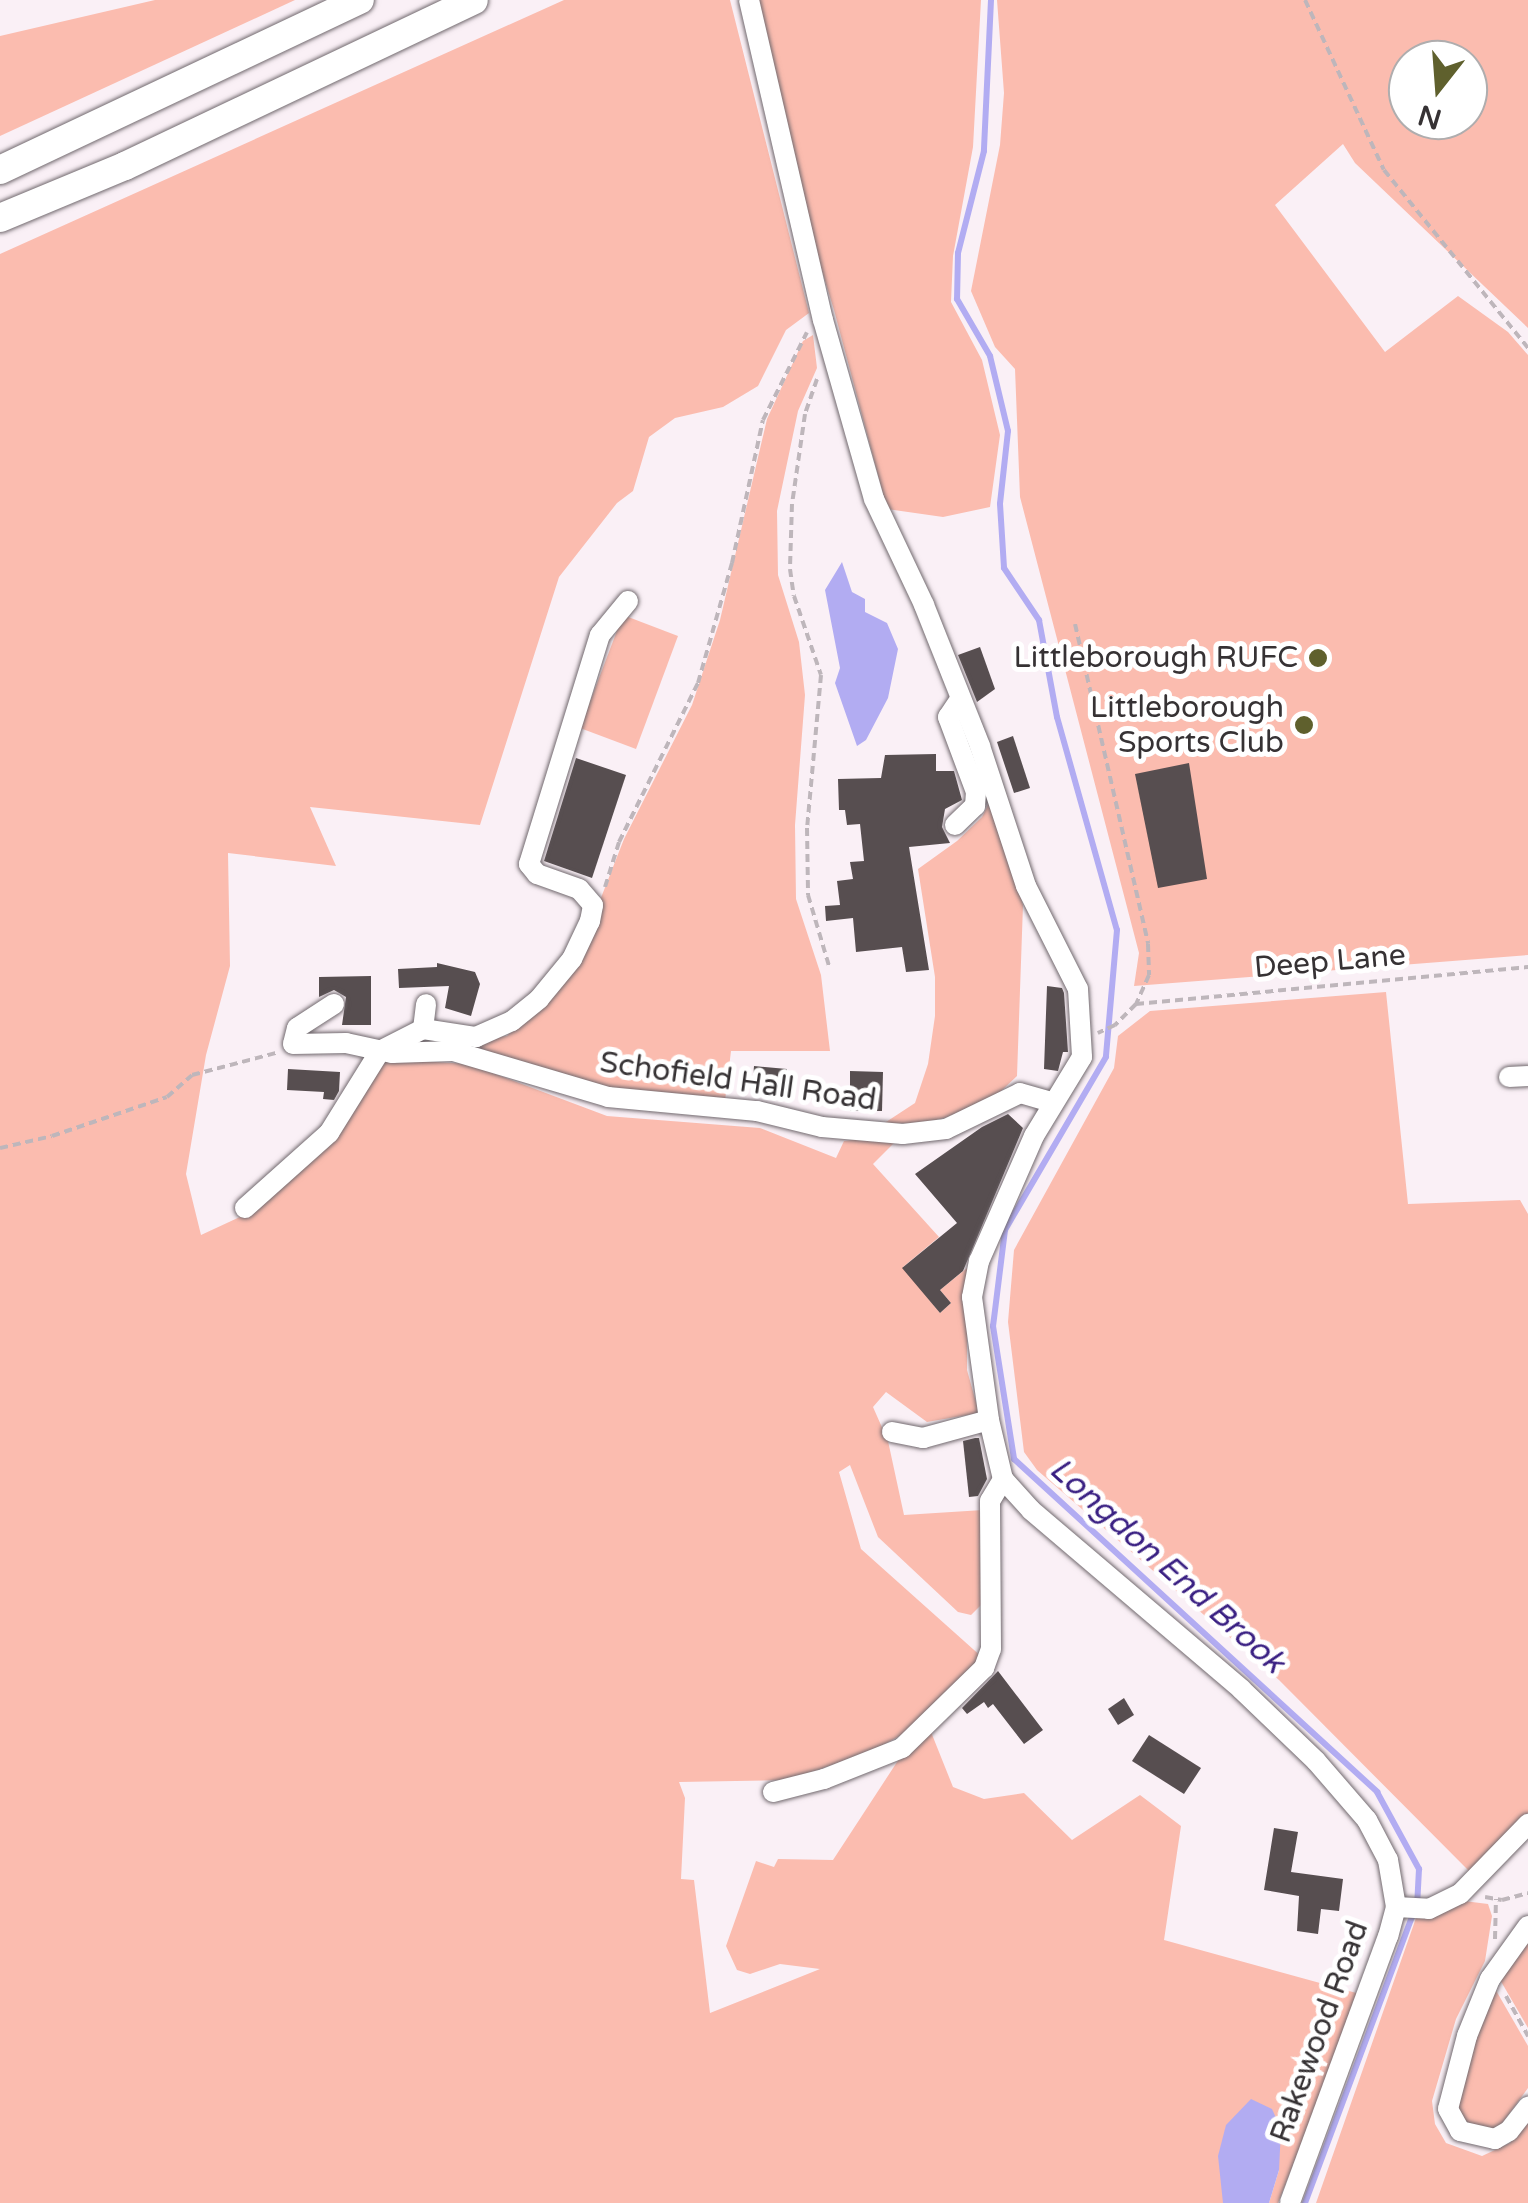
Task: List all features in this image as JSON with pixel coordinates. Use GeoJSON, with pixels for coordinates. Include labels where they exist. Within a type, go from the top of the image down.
{"type":"FeatureCollection","features":[{"type":"Feature","properties":{"kind":"highway"},"geometry":{"type":"LineString","coordinates":[[0,170],[360,0]]}},
{"type":"Feature","properties":{"kind":"highway"},"geometry":{"type":"LineString","coordinates":[[0,218],[125,166],[474,0]]}},
{"type":"Feature","properties":{"kind":"street","name":"Rakewood Road"},"geometry":{"type":"LineString","coordinates":[[748,0],[822,320],[874,499],[924,604],[1026,886],[1078,990],[1082,1057],[1051,1102],[979,1261],[972,1297],[989,1420],[1004,1479],[1031,1510],[1242,1689],[1316,1761],[1367,1820],[1388,1860],[1401,1908],[1290,2203]]}},
{"type":"Feature","properties":{"kind":"street"},"geometry":{"type":"LineString","coordinates":[[246,1208],[329,1133],[380,1050],[423,1030],[476,1037],[512,1022],[539,999],[572,959],[593,906],[579,889],[537,874],[530,864],[600,634],[628,601]]}},
{"type":"Feature","properties":{"kind":"street"},"geometry":{"type":"LineString","coordinates":[[955,826],[975,806],[976,792],[948,717],[960,699]]}},
{"type":"Feature","properties":{"kind":"street"},"geometry":{"type":"LineString","coordinates":[[294,1044],[297,1028],[334,1004]]}},
{"type":"Feature","properties":{"kind":"street"},"geometry":{"type":"LineString","coordinates":[[423,1030],[426,1004]]}},
{"type":"Feature","properties":{"kind":"street","name":"Schofield Hall Road"},"geometry":{"type":"LineString","coordinates":[[294,1044],[346,1043],[380,1050],[453,1051],[608,1097],[757,1111],[822,1127],[903,1134],[946,1128],[1020,1093],[1051,1102]]}},
{"type":"Feature","properties":{"kind":"street"},"geometry":{"type":"LineString","coordinates":[[892,1432],[923,1438],[989,1420]]}},
{"type":"Feature","properties":{"kind":"street"},"geometry":{"type":"LineString","coordinates":[[773,1792],[824,1780],[902,1748],[984,1668],[991,1649],[990,1500],[1004,1479]]}},
{"type":"Feature","properties":{"kind":"street"},"geometry":{"type":"LineString","coordinates":[[1401,1908],[1430,1909],[1460,1894],[1528,1824]]}},
{"type":"Feature","properties":{"kind":"street"},"geometry":{"type":"LineString","coordinates":[[1528,1926],[1490,1979],[1467,2036],[1448,2109],[1460,2131],[1496,2139],[1509,2131],[1528,2107]]}},
{"type":"Feature","properties":{"kind":"path"},"geometry":{"type":"LineString","coordinates":[[1304,0],[1384,170],[1528,348]]}},
{"type":"Feature","properties":{"kind":"path"},"geometry":{"type":"LineString","coordinates":[[590,921],[619,842],[698,683],[732,563],[763,420],[798,345],[813,324],[822,320]]}},
{"type":"Feature","properties":{"kind":"path"},"geometry":{"type":"LineString","coordinates":[[829,966],[808,895],[807,828],[821,676],[794,596],[790,569],[792,504],[805,414],[818,376],[836,363]]}},
{"type":"Feature","properties":{"kind":"path"},"geometry":{"type":"LineString","coordinates":[[1075,624],[1148,944],[1149,975],[1136,1004],[1115,1025],[1093,1036]]}},
{"type":"Feature","properties":{"kind":"path","name":"Deep Lane"},"geometry":{"type":"LineString","coordinates":[[1136,1004],[1528,967]]}},
{"type":"Feature","properties":{"kind":"path"},"geometry":{"type":"LineString","coordinates":[[0,1148],[52,1136],[166,1097],[192,1075],[236,1067],[294,1044]]}},
{"type":"Feature","properties":{"kind":"path"},"geometry":{"type":"LineString","coordinates":[[1460,1894],[1502,1900],[1528,1893]]}},
{"type":"Feature","properties":{"kind":"shaded area"},"geometry":{"type":"Polygon","coordinates":[[[155,0],[295,0],[0,136],[0,36],[155,0]]]}},
{"type":"Feature","properties":{"kind":"shaded area"},"geometry":{"type":"Polygon","coordinates":[[[564,0],[730,0],[809,313],[786,330],[758,386],[723,407],[675,418],[649,437],[633,491],[617,503],[559,577],[480,825],[310,807],[336,866],[228,853],[230,966],[206,1055],[186,1174],[201,1235],[257,1209],[384,1059],[469,1064],[607,1116],[760,1128],[836,1158],[844,1141],[885,1136],[894,1143],[873,1164],[939,1237],[903,1267],[940,1313],[951,1303],[940,1290],[967,1268],[967,1370],[979,1413],[927,1422],[886,1392],[873,1407],[888,1441],[904,1515],[983,1510],[984,1602],[971,1615],[958,1612],[878,1537],[850,1465],[839,1472],[861,1549],[983,1658],[905,1733],[870,1752],[788,1780],[679,1782],[685,1798],[681,1879],[694,1880],[710,2013],[820,1969],[780,1964],[750,1974],[737,1970],[726,1946],[756,1861],[774,1867],[778,1859],[833,1860],[899,1759],[931,1732],[953,1787],[984,1799],[1024,1793],[1072,1840],[1140,1795],[1181,1826],[1164,1940],[1360,1994],[1278,2203],[1269,2203],[1279,2170],[1224,2194],[1223,2203],[0,2203],[0,254],[564,0]]]}},
{"type":"Feature","properties":{"kind":"shaded area"},"geometry":{"type":"Polygon","coordinates":[[[758,0],[981,0],[973,147],[953,256],[951,302],[982,360],[1000,435],[990,507],[943,517],[887,509],[834,310],[792,173],[758,0]]]}},
{"type":"Feature","properties":{"kind":"shaded area","name":"Littleborough Sports Club"},"geometry":{"type":"Polygon","coordinates":[[[997,0],[1528,0],[1528,328],[1355,163],[1343,144],[1275,205],[1385,352],[1458,296],[1508,332],[1528,355],[1528,955],[1134,986],[1139,953],[1020,497],[1015,369],[995,347],[971,291],[1000,145],[1004,93],[997,0]]]}},
{"type":"Feature","properties":{"kind":"shaded area"},"geometry":{"type":"Polygon","coordinates":[[[813,335],[817,368],[798,411],[777,511],[778,575],[799,642],[805,695],[795,825],[796,899],[821,975],[830,1051],[731,1051],[725,1101],[612,1091],[414,1044],[507,1036],[577,959],[624,839],[692,705],[720,620],[767,419],[803,341],[813,335]]]}},
{"type":"Feature","properties":{"kind":"shaded area"},"geometry":{"type":"Polygon","coordinates":[[[842,562],[852,592],[865,599],[865,612],[887,623],[898,649],[888,698],[866,740],[857,746],[835,683],[840,668],[825,590],[842,562]]]}},
{"type":"Feature","properties":{"kind":"shaded area"},"geometry":{"type":"Polygon","coordinates":[[[623,615],[678,636],[636,749],[580,728],[623,615]]]}},
{"type":"Feature","properties":{"kind":"shaded area"},"geometry":{"type":"Polygon","coordinates":[[[990,801],[1023,905],[1017,1076],[1000,1092],[961,1114],[923,1123],[883,1124],[915,1103],[928,1064],[935,1016],[935,977],[918,869],[957,841],[982,817],[990,801]]]}},
{"type":"Feature","properties":{"kind":"shaded area"},"geometry":{"type":"Polygon","coordinates":[[[1386,992],[1408,1204],[1520,1200],[1528,1214],[1528,1813],[1470,1872],[1279,1680],[1037,1470],[1024,1452],[1008,1322],[1014,1250],[1114,1068],[1118,1036],[1150,1011],[1386,992]]]}},
{"type":"Feature","properties":{"kind":"shaded area"},"geometry":{"type":"Polygon","coordinates":[[[1464,1901],[1488,1904],[1492,1916],[1485,1961],[1456,2019],[1432,2101],[1435,2124],[1446,2143],[1482,2156],[1510,2143],[1528,2119],[1528,2203],[1316,2203],[1416,1918],[1464,1901]]]}},
{"type":"Feature","properties":{"kind":"shaded area"},"geometry":{"type":"Polygon","coordinates":[[[1528,1938],[1528,2028],[1499,1978],[1528,1938]]]}},
{"type":"Feature","properties":{"kind":"shaded area"},"geometry":{"type":"Polygon","coordinates":[[[1494,1987],[1528,2046],[1528,2088],[1498,2129],[1475,2134],[1453,2111],[1476,2026],[1494,1987]]]}},
{"type":"Feature","properties":{"kind":"shaded area"},"geometry":{"type":"Polygon","coordinates":[[[1251,2099],[1272,2109],[1281,2129],[1279,2170],[1269,2203],[1223,2203],[1218,2156],[1226,2125],[1251,2099]]]}},
{"type":"Feature","properties":{"kind":"building"},"geometry":{"type":"Polygon","coordinates":[[[980,647],[995,689],[977,702],[958,655],[980,647]]]}},
{"type":"Feature","properties":{"kind":"building"},"geometry":{"type":"Polygon","coordinates":[[[1013,736],[1030,788],[1014,793],[997,742],[1013,736]]]}},
{"type":"Feature","properties":{"kind":"building"},"geometry":{"type":"Polygon","coordinates":[[[936,754],[936,771],[954,771],[962,800],[945,809],[942,827],[950,843],[909,847],[929,970],[906,972],[902,947],[856,952],[853,918],[826,921],[825,906],[840,905],[837,881],[853,879],[850,862],[864,861],[860,824],[847,825],[845,810],[839,810],[838,779],[881,778],[885,755],[936,754]]]}},
{"type":"Feature","properties":{"kind":"building"},"geometry":{"type":"Polygon","coordinates":[[[576,758],[626,775],[592,878],[544,861],[576,758]]]}},
{"type":"Feature","properties":{"kind":"building"},"geometry":{"type":"Polygon","coordinates":[[[1189,763],[1207,879],[1158,888],[1135,774],[1189,763]]]}},
{"type":"Feature","properties":{"kind":"building"},"geometry":{"type":"Polygon","coordinates":[[[437,963],[475,972],[480,984],[471,1016],[445,1008],[449,986],[399,988],[398,969],[437,967],[437,963]]]}},
{"type":"Feature","properties":{"kind":"building"},"geometry":{"type":"Polygon","coordinates":[[[371,976],[371,1025],[342,1025],[346,997],[334,990],[319,997],[319,977],[371,976]]]}},
{"type":"Feature","properties":{"kind":"building"},"geometry":{"type":"Polygon","coordinates":[[[1047,986],[1062,988],[1064,993],[1068,1052],[1063,1052],[1058,1071],[1044,1069],[1047,986]]]}},
{"type":"Feature","properties":{"kind":"building"},"geometry":{"type":"Polygon","coordinates":[[[754,1066],[787,1069],[784,1095],[752,1091],[754,1066]]]}},
{"type":"Feature","properties":{"kind":"building"},"geometry":{"type":"Polygon","coordinates":[[[288,1069],[340,1072],[339,1091],[334,1100],[323,1099],[324,1092],[287,1090],[288,1069]]]}},
{"type":"Feature","properties":{"kind":"building"},"geometry":{"type":"Polygon","coordinates":[[[850,1071],[883,1072],[882,1111],[850,1111],[850,1071]]]}},
{"type":"Feature","properties":{"kind":"building"},"geometry":{"type":"Polygon","coordinates":[[[1008,1114],[1023,1128],[963,1271],[940,1290],[951,1303],[940,1313],[902,1268],[957,1223],[915,1174],[982,1127],[1008,1114]]]}},
{"type":"Feature","properties":{"kind":"building"},"geometry":{"type":"Polygon","coordinates":[[[979,1438],[987,1479],[978,1496],[969,1497],[963,1441],[979,1438]]]}},
{"type":"Feature","properties":{"kind":"building"},"geometry":{"type":"Polygon","coordinates":[[[998,1671],[1043,1730],[1024,1744],[993,1704],[988,1708],[984,1702],[967,1714],[962,1708],[998,1671]]]}},
{"type":"Feature","properties":{"kind":"building"},"geometry":{"type":"Polygon","coordinates":[[[1124,1698],[1134,1715],[1118,1725],[1108,1709],[1124,1698]]]}},
{"type":"Feature","properties":{"kind":"building"},"geometry":{"type":"Polygon","coordinates":[[[1149,1735],[1201,1768],[1184,1794],[1132,1761],[1149,1735]]]}},
{"type":"Feature","properties":{"kind":"building"},"geometry":{"type":"Polygon","coordinates":[[[1274,1828],[1298,1832],[1291,1872],[1343,1879],[1339,1911],[1321,1909],[1318,1934],[1297,1931],[1299,1896],[1264,1890],[1274,1828]]]}},
{"type":"Feature","properties":{"kind":"waterway","name":"Longdon End Brook"},"geometry":{"type":"LineString","coordinates":[[991,0],[984,151],[958,253],[957,299],[990,356],[1008,431],[1000,504],[1004,568],[1039,620],[1057,717],[1117,930],[1106,1057],[1005,1230],[993,1326],[1014,1459],[1377,1792],[1419,1869],[1417,1902]]}},
{"type":"Feature","properties":{"kind":"waterway","name":"Longdon End Brook"},"geometry":{"type":"LineString","coordinates":[[1305,2203],[1413,1914]]}},
{"type":"Feature","properties":{"kind":"place","name":"Littleborough RUFC"},"geometry":{"type":"Point","coordinates":[1318,658]}},
{"type":"Feature","properties":{"kind":"place","name":"Littleborough Sports Club"},"geometry":{"type":"Point","coordinates":[1304,725]}}]}
